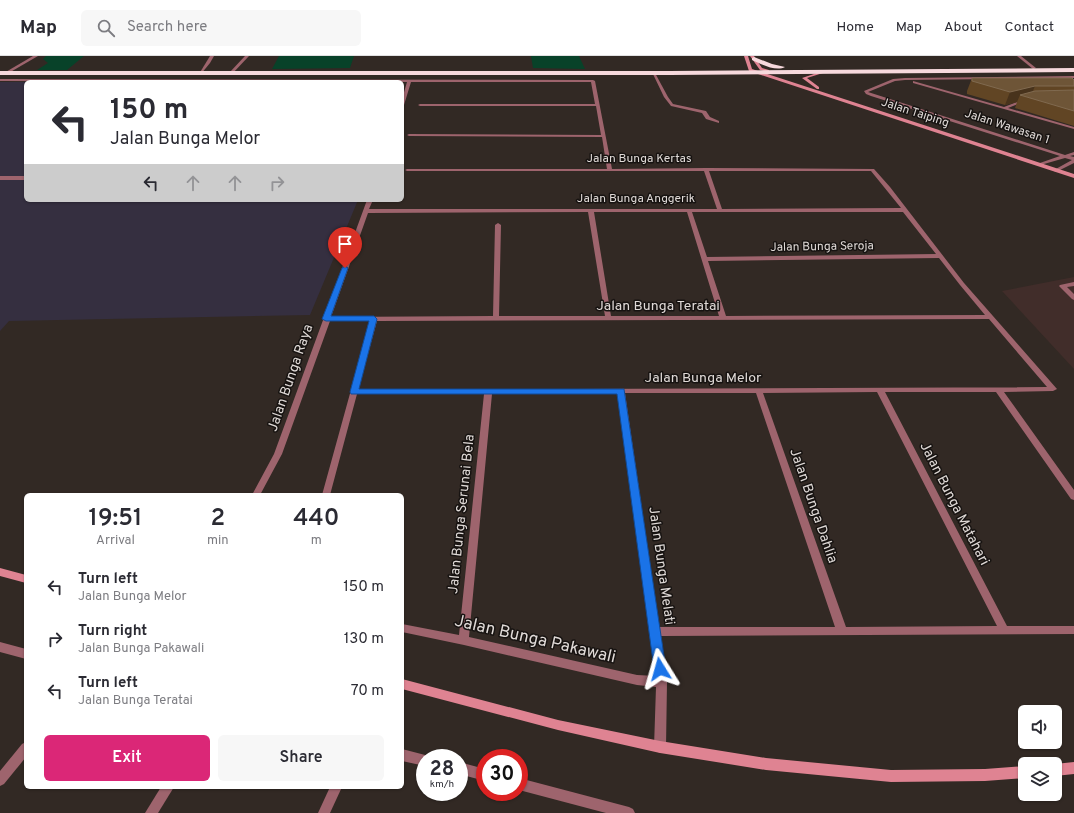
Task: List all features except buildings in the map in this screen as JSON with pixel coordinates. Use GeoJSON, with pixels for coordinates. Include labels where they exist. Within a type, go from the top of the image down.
{"type":"FeatureCollection","features":[{"type":"Feature","properties":{"kind":"highway"},"geometry":{"type":"LineString","coordinates":[[753,58],[771,66],[797,69]]}},
{"type":"Feature","properties":{"kind":"highway"},"geometry":{"type":"LineString","coordinates":[[3,73],[651,72],[760,71],[797,69],[1074,69]]}},
{"type":"Feature","properties":{"kind":"highway"},"geometry":{"type":"LineString","coordinates":[[651,72],[750,70],[771,72],[1024,71],[1074,69]]}},
{"type":"Feature","properties":{"kind":"main road"},"geometry":{"type":"LineString","coordinates":[[746,56],[750,70]]}},
{"type":"Feature","properties":{"kind":"main road"},"geometry":{"type":"LineString","coordinates":[[753,58],[760,71]]}},
{"type":"Feature","properties":{"kind":"main road","name":"Jalan Taiping"},"geometry":{"type":"LineString","coordinates":[[760,71],[1074,176]]}},
{"type":"Feature","properties":{"kind":"main road","name":"Jalan Taiping"},"geometry":{"type":"LineString","coordinates":[[771,72],[1074,171]]}},
{"type":"Feature","properties":{"kind":"main road"},"geometry":{"type":"LineString","coordinates":[[818,88],[804,78],[824,72]]}},
{"type":"Feature","properties":{"kind":"main road"},"geometry":{"type":"LineString","coordinates":[[0,572],[24,578]]}},
{"type":"Feature","properties":{"kind":"main road"},"geometry":{"type":"LineString","coordinates":[[404,685],[558,724],[660,746],[766,764],[891,776],[985,775],[1018,773]]}},
{"type":"Feature","properties":{"kind":"main road"},"geometry":{"type":"LineString","coordinates":[[1062,769],[1074,768]]}},
{"type":"Feature","properties":{"kind":"street"},"geometry":{"type":"LineString","coordinates":[[3,73],[36,56]]}},
{"type":"Feature","properties":{"kind":"street"},"geometry":{"type":"LineString","coordinates":[[200,73],[212,56]]}},
{"type":"Feature","properties":{"kind":"street"},"geometry":{"type":"LineString","coordinates":[[231,73],[248,56]]}},
{"type":"Feature","properties":{"kind":"street"},"geometry":{"type":"LineString","coordinates":[[1019,56],[1034,68]]}},
{"type":"Feature","properties":{"kind":"street"},"geometry":{"type":"LineString","coordinates":[[1054,74],[1055,72],[1064,72],[1067,70]]}},
{"type":"Feature","properties":{"kind":"street"},"geometry":{"type":"LineString","coordinates":[[1024,71],[1054,74],[1069,83]]}},
{"type":"Feature","properties":{"kind":"street"},"geometry":{"type":"LineString","coordinates":[[651,72],[672,105],[704,112],[708,118],[717,122]]}},
{"type":"Feature","properties":{"kind":"street"},"geometry":{"type":"LineString","coordinates":[[905,79],[1074,77]]}},
{"type":"Feature","properties":{"kind":"street"},"geometry":{"type":"LineString","coordinates":[[905,79],[1074,128]]}},
{"type":"Feature","properties":{"kind":"street","name":"Jalan Wawasan 1"},"geometry":{"type":"LineString","coordinates":[[905,79],[894,80],[866,90],[867,93],[872,95],[1074,160]]}},
{"type":"Feature","properties":{"kind":"street"},"geometry":{"type":"LineString","coordinates":[[0,80],[593,81],[610,169]]}},
{"type":"Feature","properties":{"kind":"street"},"geometry":{"type":"LineString","coordinates":[[404,99],[410,80]]}},
{"type":"Feature","properties":{"kind":"street"},"geometry":{"type":"LineString","coordinates":[[1004,108],[1017,103],[1032,101]]}},
{"type":"Feature","properties":{"kind":"street"},"geometry":{"type":"LineString","coordinates":[[420,105],[597,105]]}},
{"type":"Feature","properties":{"kind":"street"},"geometry":{"type":"LineString","coordinates":[[409,135],[603,136]]}},
{"type":"Feature","properties":{"kind":"street"},"geometry":{"type":"LineString","coordinates":[[1039,165],[1074,153]]}},
{"type":"Feature","properties":{"kind":"street"},"geometry":{"type":"LineString","coordinates":[[1056,171],[1074,160]]}},
{"type":"Feature","properties":{"kind":"street"},"geometry":{"type":"LineString","coordinates":[[706,169],[720,210]]}},
{"type":"Feature","properties":{"kind":"street","name":"Jalan Bunga Kertas"},"geometry":{"type":"LineString","coordinates":[[407,170],[872,170],[905,210]]}},
{"type":"Feature","properties":{"kind":"street"},"geometry":{"type":"LineString","coordinates":[[0,178],[24,178]]}},
{"type":"Feature","properties":{"kind":"street","name":"Jalan Bunga Raya"},"geometry":{"type":"LineString","coordinates":[[257,493],[278,454],[369,202]]}},
{"type":"Feature","properties":{"kind":"street"},"geometry":{"type":"LineString","coordinates":[[591,210],[608,315]]}},
{"type":"Feature","properties":{"kind":"street"},"geometry":{"type":"LineString","coordinates":[[689,210],[723,318]]}},
{"type":"Feature","properties":{"kind":"street"},"geometry":{"type":"LineString","coordinates":[[905,210],[940,256],[990,317]]}},
{"type":"Feature","properties":{"kind":"street","name":"Jalan Bunga Anggerik"},"geometry":{"type":"LineString","coordinates":[[367,211],[905,210]]}},
{"type":"Feature","properties":{"kind":"street"},"geometry":{"type":"LineString","coordinates":[[496,318],[498,225]]}},
{"type":"Feature","properties":{"kind":"street","name":"Jalan Bunga Seroja"},"geometry":{"type":"LineString","coordinates":[[704,259],[940,256]]}},
{"type":"Feature","properties":{"kind":"street"},"geometry":{"type":"LineString","coordinates":[[1074,284],[1062,286],[1074,298]]}},
{"type":"Feature","properties":{"kind":"street","name":"Jalan Bunga Teratai"},"geometry":{"type":"LineString","coordinates":[[326,319],[990,317]]}},
{"type":"Feature","properties":{"kind":"street","name":"Jalan Bunga Melor"},"geometry":{"type":"LineString","coordinates":[[354,392],[1052,389],[990,317]]}},
{"type":"Feature","properties":{"kind":"street"},"geometry":{"type":"LineString","coordinates":[[327,493],[374,319]]}},
{"type":"Feature","properties":{"kind":"street","name":"Jalan Bunga Matahari"},"geometry":{"type":"LineString","coordinates":[[880,390],[1004,630]]}},
{"type":"Feature","properties":{"kind":"street"},"geometry":{"type":"LineString","coordinates":[[999,390],[1074,497]]}},
{"type":"Feature","properties":{"kind":"street","name":"Jalan Bunga Melati"},"geometry":{"type":"LineString","coordinates":[[621,391],[662,682],[660,746]]}},
{"type":"Feature","properties":{"kind":"street","name":"Jalan Bunga Dahlia"},"geometry":{"type":"LineString","coordinates":[[759,391],[842,631]]}},
{"type":"Feature","properties":{"kind":"street","name":"Jalan Bunga Serunai Bela"},"geometry":{"type":"LineString","coordinates":[[464,640],[488,392]]}},
{"type":"Feature","properties":{"kind":"street","name":"Jalan Bunga Pakawali"},"geometry":{"type":"LineString","coordinates":[[404,628],[464,640],[637,680],[662,682]]}},
{"type":"Feature","properties":{"kind":"street"},"geometry":{"type":"LineString","coordinates":[[655,632],[1074,630]]}},
{"type":"Feature","properties":{"kind":"street"},"geometry":{"type":"LineString","coordinates":[[0,646],[24,653]]}},
{"type":"Feature","properties":{"kind":"street"},"geometry":{"type":"LineString","coordinates":[[0,780],[24,750]]}},
{"type":"Feature","properties":{"kind":"street"},"geometry":{"type":"LineString","coordinates":[[404,755],[416,758]]}},
{"type":"Feature","properties":{"kind":"street"},"geometry":{"type":"LineString","coordinates":[[528,786],[629,813]]}},
{"type":"Feature","properties":{"kind":"street"},"geometry":{"type":"LineString","coordinates":[[151,813],[167,789]]}},
{"type":"Feature","properties":{"kind":"street"},"geometry":{"type":"LineString","coordinates":[[324,813],[335,789]]}},
{"type":"Feature","properties":{"kind":"shaded area"},"geometry":{"type":"Polygon","coordinates":[[[0,82],[24,82],[24,202],[357,202],[310,315],[9,321],[0,331],[0,82]]]}},
{"type":"Feature","properties":{"kind":"shaded area"},"geometry":{"type":"Polygon","coordinates":[[[1074,277],[1074,369],[1002,291],[1074,277]]]}},
{"type":"Feature","properties":{"kind":"green space"},"geometry":{"type":"Polygon","coordinates":[[[46,56],[84,56],[67,70],[37,70],[48,63],[43,59],[46,56]]]}},
{"type":"Feature","properties":{"kind":"green space"},"geometry":{"type":"Polygon","coordinates":[[[279,56],[354,56],[350,68],[272,69],[279,56]]]}},
{"type":"Feature","properties":{"kind":"green space"},"geometry":{"type":"Polygon","coordinates":[[[531,56],[579,56],[585,69],[533,68],[531,56]]]}},
{"type":"Feature","properties":{"kind":"route"},"geometry":{"type":"LineString","coordinates":[[345,268],[326,319],[374,319],[354,392],[621,391],[660,669]]}}]}
